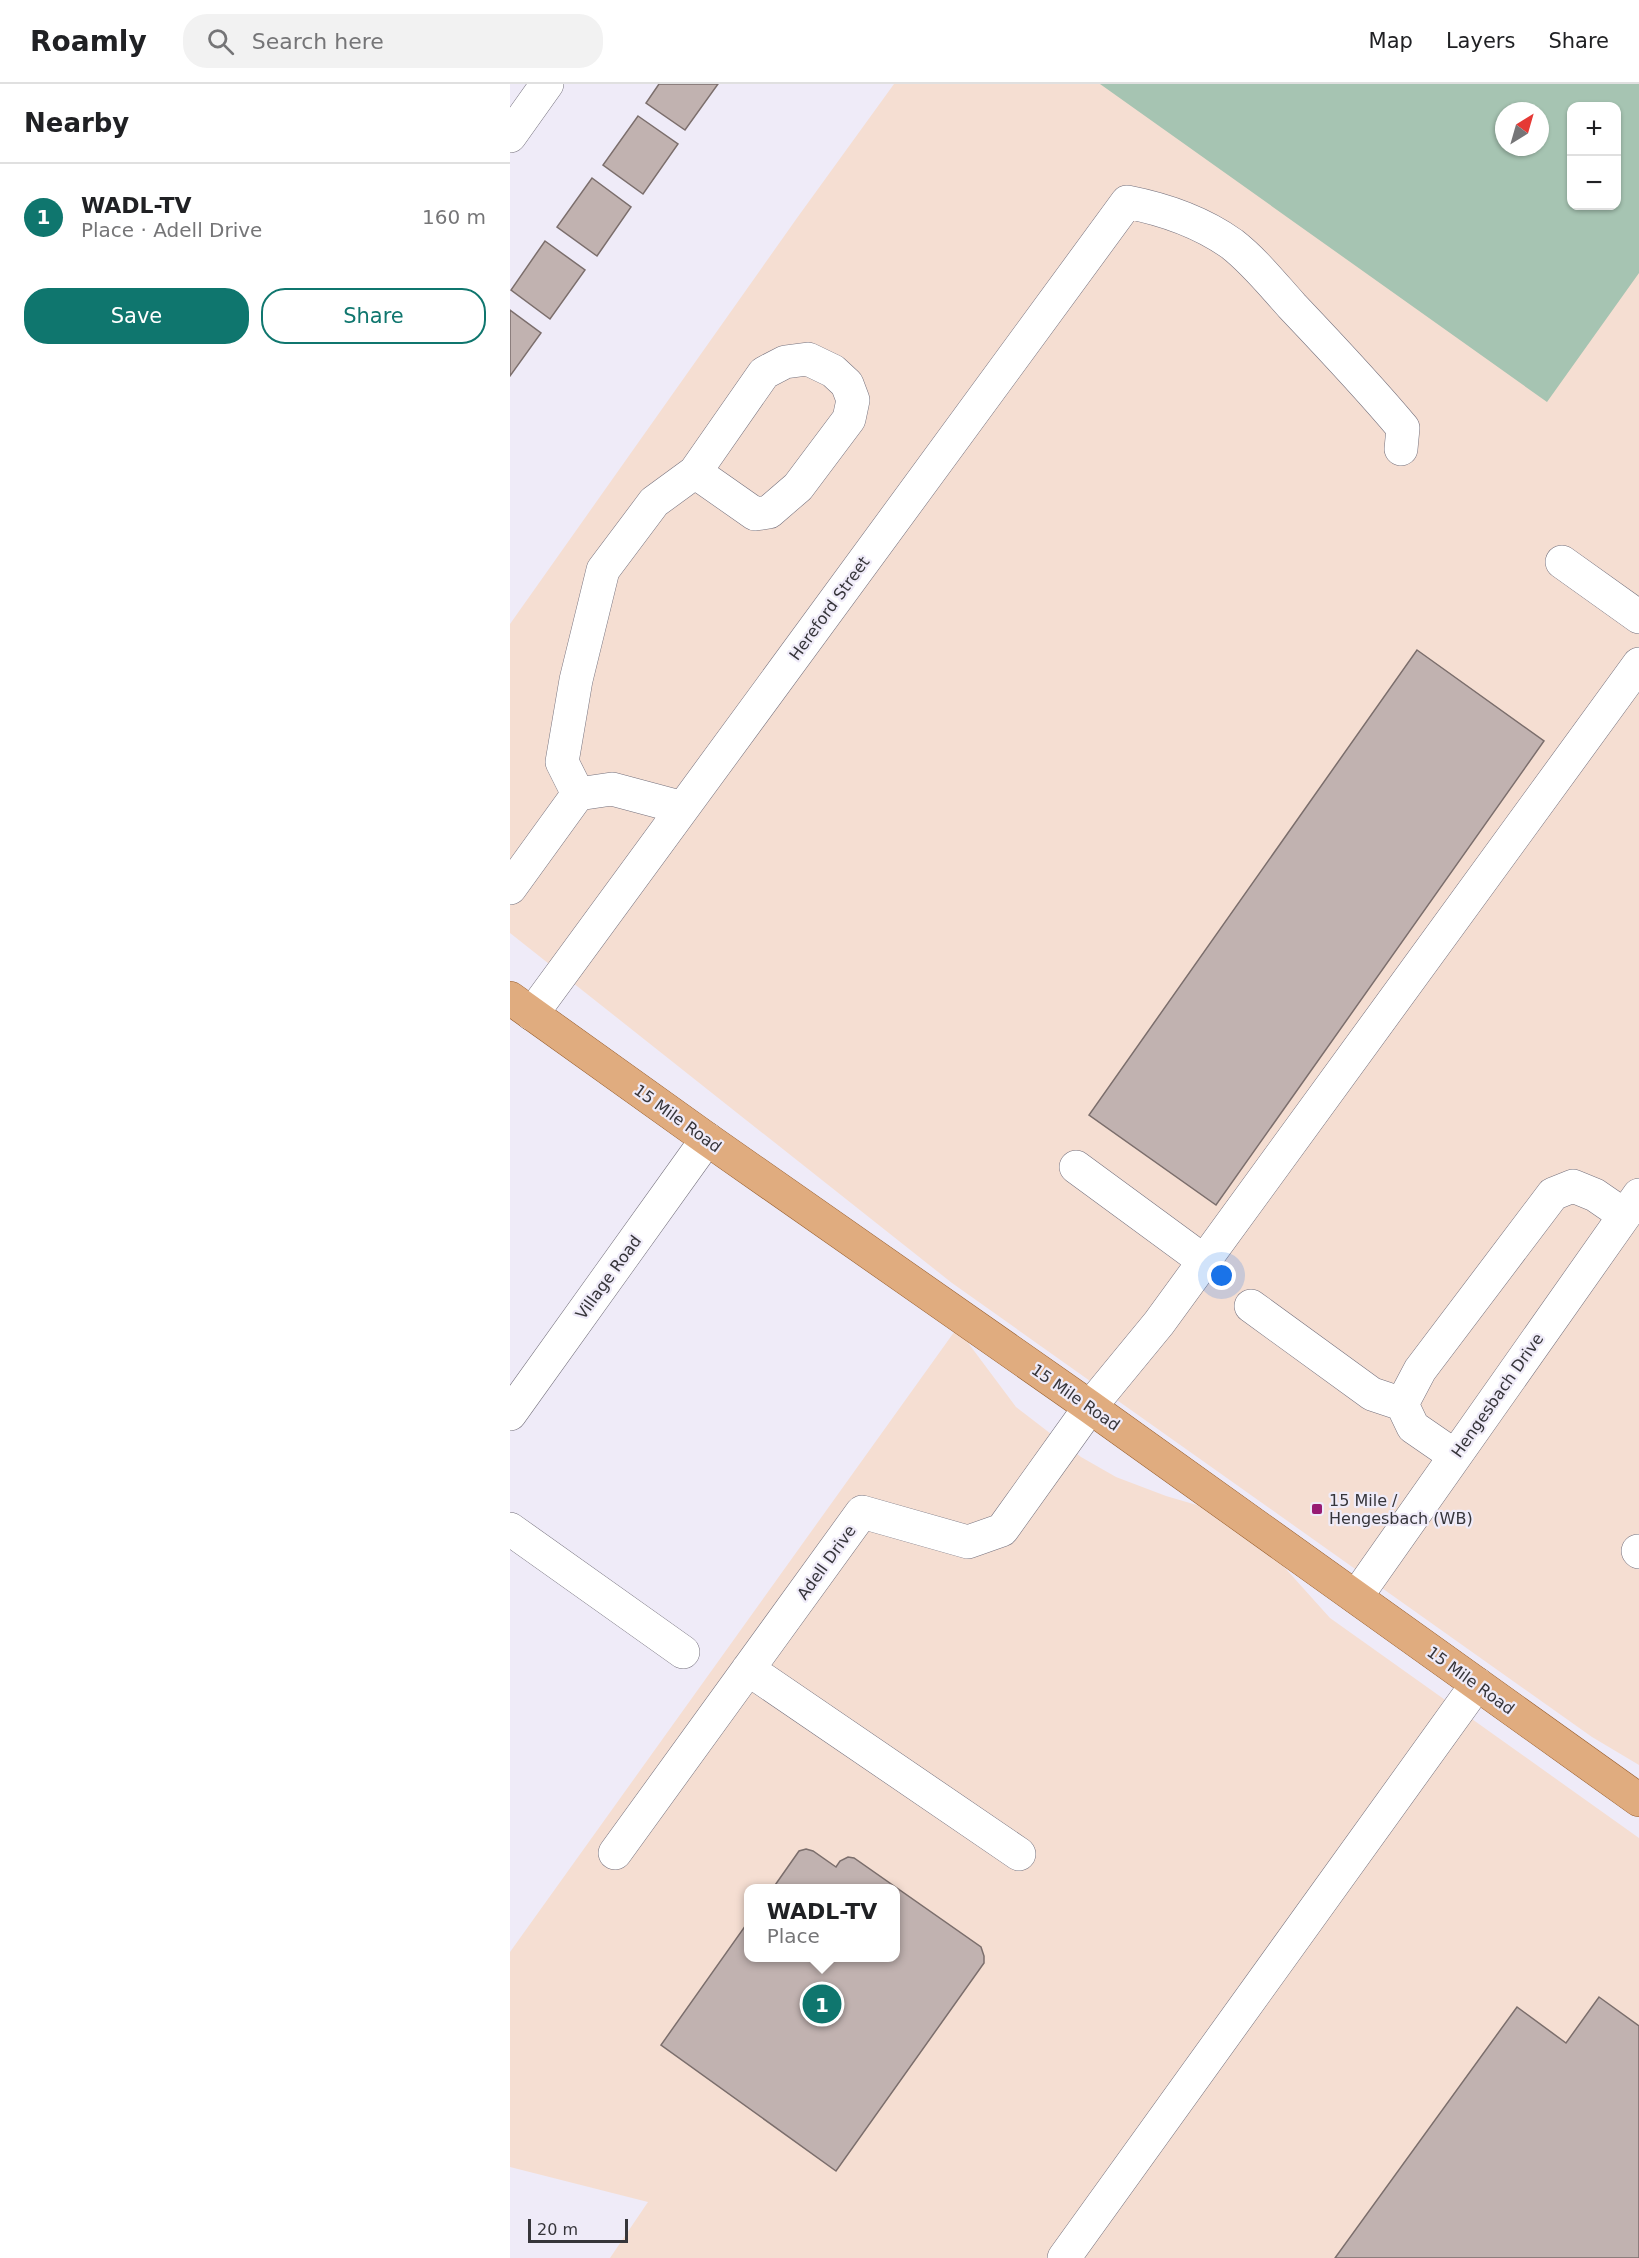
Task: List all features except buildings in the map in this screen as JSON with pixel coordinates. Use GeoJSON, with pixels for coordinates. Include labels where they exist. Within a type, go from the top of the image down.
{"type":"FeatureCollection","features":[{"type":"Feature","properties":{"kind":"main road","name":"15 Mile Road"},"geometry":{"type":"LineString","coordinates":[[521,1006],[1090,1407],[1639,1800]]}},
{"type":"Feature","properties":{"kind":"street"},"geometry":{"type":"LineString","coordinates":[[510,136],[547,84]]}},
{"type":"Feature","properties":{"kind":"street","name":"Hereford Street"},"geometry":{"type":"LineString","coordinates":[[521,1006],[683,808],[1126,202],[1157,208],[1198,224],[1231,244],[1255,265],[1345,361],[1403,428],[1401,449]]}},
{"type":"Feature","properties":{"kind":"street"},"geometry":{"type":"LineString","coordinates":[[578,794],[562,762],[576,680],[603,570],[654,502],[695,472],[764,373],[785,362],[808,359],[832,371],[847,384],[853,400],[849,419],[798,487],[769,512],[755,514],[695,472]]}},
{"type":"Feature","properties":{"kind":"street"},"geometry":{"type":"LineString","coordinates":[[1562,562],[1639,617]]}},
{"type":"Feature","properties":{"kind":"street"},"geometry":{"type":"LineString","coordinates":[[1090,1407],[1158,1323],[1204,1261],[1639,664]]}},
{"type":"Feature","properties":{"kind":"street"},"geometry":{"type":"LineString","coordinates":[[510,888],[578,794],[612,789],[683,808]]}},
{"type":"Feature","properties":{"kind":"street","name":"Village Road"},"geometry":{"type":"LineString","coordinates":[[516,1394],[707,1139]]}},
{"type":"Feature","properties":{"kind":"street"},"geometry":{"type":"LineString","coordinates":[[1076,1167],[1204,1261]]}},
{"type":"Feature","properties":{"kind":"street"},"geometry":{"type":"LineString","coordinates":[[1402,1404],[1420,1370],[1553,1194],[1573,1186],[1595,1195],[1632,1205]]}},
{"type":"Feature","properties":{"kind":"street","name":"Hengesbach Drive"},"geometry":{"type":"LineString","coordinates":[[1356,1597],[1632,1205]]}},
{"type":"Feature","properties":{"kind":"street"},"geometry":{"type":"LineString","coordinates":[[1251,1306],[1372,1394],[1402,1404],[1413,1427],[1455,1456]]}},
{"type":"Feature","properties":{"kind":"street","name":"Adell Drive"},"geometry":{"type":"LineString","coordinates":[[615,1852],[862,1512],[968,1542],[1002,1530],[1090,1407]]}},
{"type":"Feature","properties":{"kind":"street"},"geometry":{"type":"LineString","coordinates":[[510,1529],[683,1652]]}},
{"type":"Feature","properties":{"kind":"street"},"geometry":{"type":"LineString","coordinates":[[748,1669],[1019,1854]]}},
{"type":"Feature","properties":{"kind":"street"},"geometry":{"type":"LineString","coordinates":[[1064,2258],[1477,1684]]}},
{"type":"Feature","properties":{"kind":"shaded area"},"geometry":{"type":"Polygon","coordinates":[[[894,84],[1639,84],[1639,1765],[1592,1737],[952,1283],[510,933],[510,624],[894,84]]]}},
{"type":"Feature","properties":{"kind":"shaded area"},"geometry":{"type":"Polygon","coordinates":[[[957,1328],[1016,1407],[1081,1457],[1116,1477],[1166,1496],[1207,1508],[1267,1548],[1330,1618],[1639,1838],[1639,2258],[610,2258],[648,2202],[510,2167],[510,1952],[957,1328]]]}},
{"type":"Feature","properties":{"kind":"green space"},"geometry":{"type":"Polygon","coordinates":[[[1100,84],[1639,84],[1639,273],[1547,402],[1100,84]]]}},
{"type":"Feature","properties":{"kind":"place","name":"15 Mile / Hengesbach (WB)"},"geometry":{"type":"Point","coordinates":[1317,1509]}},
{"type":"Feature","properties":{"kind":"place","name":"WADL-TV"},"geometry":{"type":"Point","coordinates":[822,2004]}}]}
